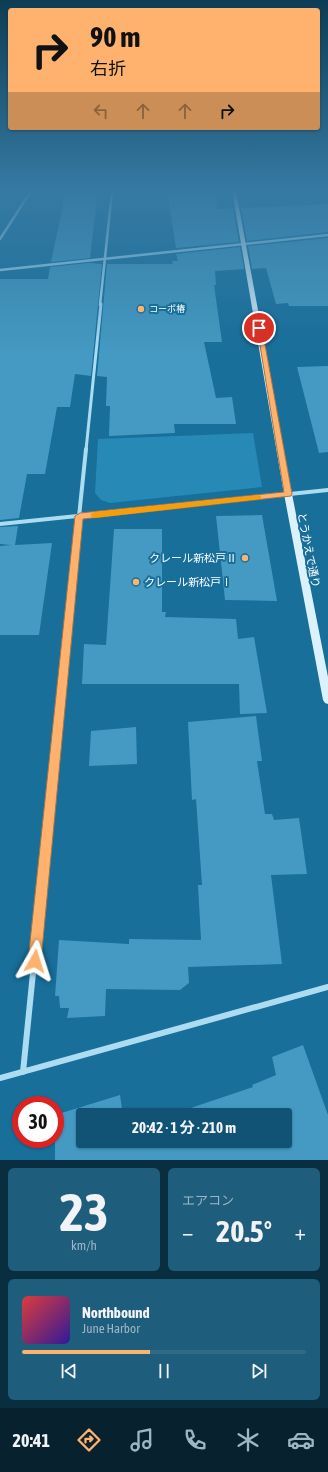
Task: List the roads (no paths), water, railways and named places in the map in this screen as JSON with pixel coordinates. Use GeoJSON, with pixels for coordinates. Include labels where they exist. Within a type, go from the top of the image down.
{"type":"FeatureCollection","features":[{"type":"Feature","properties":{"kind":"street"},"geometry":{"type":"LineString","coordinates":[[23,1072],[106,245]]}},
{"type":"Feature","properties":{"kind":"street"},"geometry":{"type":"LineString","coordinates":[[0,270],[233,245]]}},
{"type":"Feature","properties":{"kind":"street","name":"とうかえで通り"},"geometry":{"type":"LineString","coordinates":[[244,245],[288,494],[328,700]]}},
{"type":"Feature","properties":{"kind":"street"},"geometry":{"type":"LineString","coordinates":[[0,524],[328,490]]}},
{"type":"Feature","properties":{"kind":"street"},"geometry":{"type":"LineString","coordinates":[[0,1078],[328,987]]}},
{"type":"Feature","properties":{"kind":"place","name":"コーポ椿"},"geometry":{"type":"Point","coordinates":[141,309]}},
{"type":"Feature","properties":{"kind":"place","name":"クレール新松戸Ⅱ"},"geometry":{"type":"Point","coordinates":[245,558]}},
{"type":"Feature","properties":{"kind":"place","name":"クレール新松戸Ⅰ"},"geometry":{"type":"Point","coordinates":[136,582]}}]}
